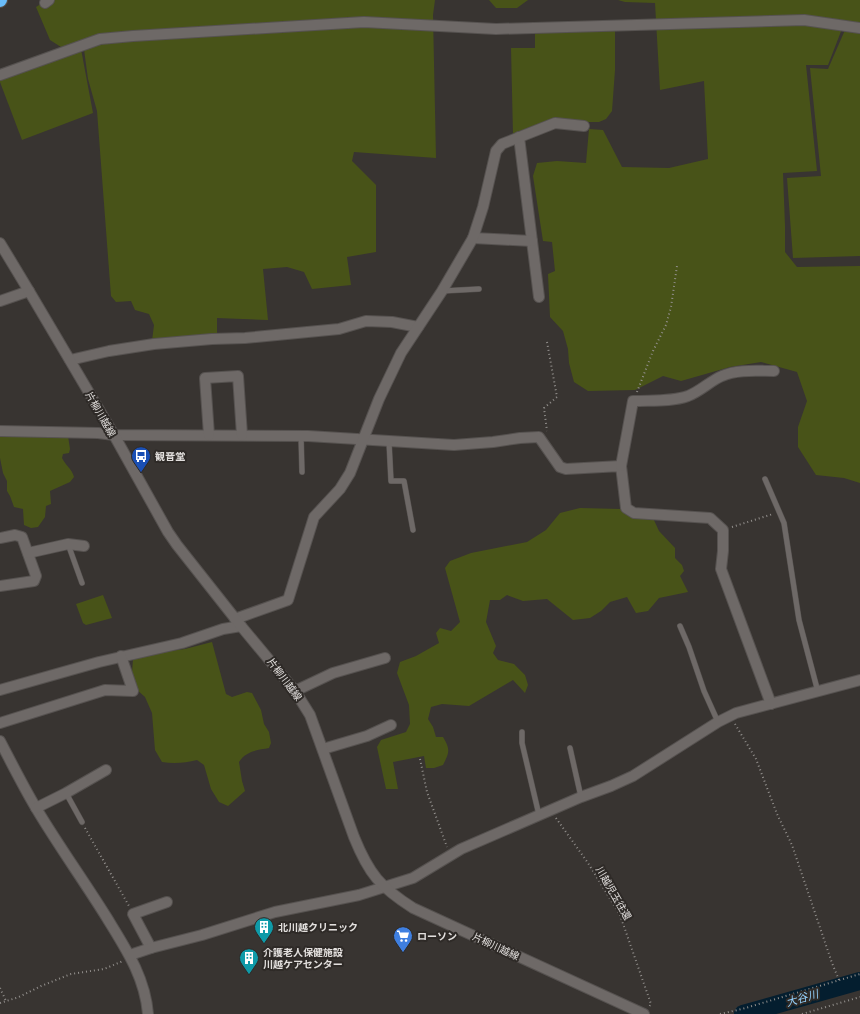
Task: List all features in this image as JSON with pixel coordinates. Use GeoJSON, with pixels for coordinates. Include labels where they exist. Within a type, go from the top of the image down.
{"type":"FeatureCollection","features":[{"type":"Feature","properties":{"kind":"street"},"geometry":{"type":"LineString","coordinates":[[0,75],[100,39],[364,22],[496,29],[804,20],[860,28]]}},
{"type":"Feature","properties":{"kind":"street"},"geometry":{"type":"LineString","coordinates":[[0,690],[121,656],[182,643],[222,630],[288,600],[314,517],[340,489],[350,473],[379,399],[401,353],[442,291],[473,238],[483,207],[496,151],[502,144],[555,123],[584,126]]}},
{"type":"Feature","properties":{"kind":"street"},"geometry":{"type":"LineString","coordinates":[[519,137],[539,298]]}},
{"type":"Feature","properties":{"kind":"street"},"geometry":{"type":"LineString","coordinates":[[473,238],[532,241]]}},
{"type":"Feature","properties":{"kind":"street","name":"片柳川越線"},"geometry":{"type":"LineString","coordinates":[[0,243],[70,360],[172,538],[238,622],[295,690],[310,714],[362,856],[372,874],[384,888],[413,908],[646,1011]]}},
{"type":"Feature","properties":{"kind":"street"},"geometry":{"type":"LineString","coordinates":[[0,301],[29,291]]}},
{"type":"Feature","properties":{"kind":"street"},"geometry":{"type":"LineString","coordinates":[[70,360],[109,350],[154,344],[245,338],[339,329],[366,321],[392,322],[418,327]]}},
{"type":"Feature","properties":{"kind":"street"},"geometry":{"type":"LineString","coordinates":[[770,704],[720,569],[723,551],[723,530],[710,518],[634,513],[626,508],[621,466],[634,401],[663,400],[687,396],[705,388],[723,375],[739,372],[774,371]]}},
{"type":"Feature","properties":{"kind":"street"},"geometry":{"type":"LineString","coordinates":[[209,435],[205,378],[238,376],[242,435]]}},
{"type":"Feature","properties":{"kind":"street"},"geometry":{"type":"LineString","coordinates":[[0,431],[98,433],[114,436],[301,436],[454,445],[539,437],[560,467],[566,469],[621,466]]}},
{"type":"Feature","properties":{"kind":"street"},"geometry":{"type":"LineString","coordinates":[[0,538],[15,535],[22,537],[36,576],[34,581],[0,586]]}},
{"type":"Feature","properties":{"kind":"street"},"geometry":{"type":"LineString","coordinates":[[28,553],[68,544],[84,546]]}},
{"type":"Feature","properties":{"kind":"street"},"geometry":{"type":"LineString","coordinates":[[0,724],[105,690],[133,691],[121,656]]}},
{"type":"Feature","properties":{"kind":"street"},"geometry":{"type":"LineString","coordinates":[[295,690],[333,673],[385,658]]}},
{"type":"Feature","properties":{"kind":"street"},"geometry":{"type":"LineString","coordinates":[[130,955],[202,935],[275,912],[359,895],[413,878],[474,843],[633,776],[718,722],[730,716],[860,680]]}},
{"type":"Feature","properties":{"kind":"street"},"geometry":{"type":"LineString","coordinates":[[323,749],[367,736],[391,725]]}},
{"type":"Feature","properties":{"kind":"street"},"geometry":{"type":"LineString","coordinates":[[0,741],[36,808],[81,876],[130,955],[140,977],[146,998],[148,1014]]}},
{"type":"Feature","properties":{"kind":"street"},"geometry":{"type":"LineString","coordinates":[[36,808],[106,770]]}},
{"type":"Feature","properties":{"kind":"street"},"geometry":{"type":"LineString","coordinates":[[151,948],[133,914],[167,902]]}},
{"type":"Feature","properties":{"kind":"lane"},"geometry":{"type":"LineString","coordinates":[[442,291],[479,289]]}},
{"type":"Feature","properties":{"kind":"lane"},"geometry":{"type":"LineString","coordinates":[[301,436],[302,472]]}},
{"type":"Feature","properties":{"kind":"lane"},"geometry":{"type":"LineString","coordinates":[[389,442],[391,481],[404,482],[413,530]]}},
{"type":"Feature","properties":{"kind":"lane"},"geometry":{"type":"LineString","coordinates":[[764,480],[784,523],[799,620],[818,692]]}},
{"type":"Feature","properties":{"kind":"lane"},"geometry":{"type":"LineString","coordinates":[[68,544],[82,583]]}},
{"type":"Feature","properties":{"kind":"lane"},"geometry":{"type":"LineString","coordinates":[[680,626],[704,691],[718,722]]}},
{"type":"Feature","properties":{"kind":"lane"},"geometry":{"type":"LineString","coordinates":[[522,732],[522,743],[539,815]]}},
{"type":"Feature","properties":{"kind":"lane"},"geometry":{"type":"LineString","coordinates":[[570,748],[581,797]]}},
{"type":"Feature","properties":{"kind":"lane"},"geometry":{"type":"LineString","coordinates":[[66,793],[82,822]]}},
{"type":"Feature","properties":{"kind":"path"},"geometry":{"type":"LineString","coordinates":[[634,401],[653,351],[666,325],[677,266]]}},
{"type":"Feature","properties":{"kind":"path"},"geometry":{"type":"LineString","coordinates":[[544,444],[547,432],[544,408],[556,397],[547,342]]}},
{"type":"Feature","properties":{"kind":"path"},"geometry":{"type":"LineString","coordinates":[[723,530],[778,512]]}},
{"type":"Feature","properties":{"kind":"path"},"geometry":{"type":"LineString","coordinates":[[730,716],[756,759],[777,814],[792,845],[839,980]]}},
{"type":"Feature","properties":{"kind":"path"},"geometry":{"type":"LineString","coordinates":[[420,759],[427,792],[451,855]]}},
{"type":"Feature","properties":{"kind":"path","name":"川越児玉往還"},"geometry":{"type":"LineString","coordinates":[[551,810],[588,864],[620,915],[651,1004],[646,1011]]}},
{"type":"Feature","properties":{"kind":"path"},"geometry":{"type":"LineString","coordinates":[[82,822],[133,914]]}},
{"type":"Feature","properties":{"kind":"path"},"geometry":{"type":"LineString","coordinates":[[0,1003],[71,974],[109,968],[130,955]]}},
{"type":"Feature","properties":{"kind":"path"},"geometry":{"type":"LineString","coordinates":[[720,1014],[742,1009],[860,974]]}},
{"type":"Feature","properties":{"kind":"path"},"geometry":{"type":"LineString","coordinates":[[0,988],[6,1001]]}},
{"type":"Feature","properties":{"kind":"path"},"geometry":{"type":"LineString","coordinates":[[802,1014],[860,997]]}},
{"type":"Feature","properties":{"kind":"green space"},"geometry":{"type":"Polygon","coordinates":[[[47,0],[435,0],[433,15],[436,158],[354,152],[352,161],[376,185],[376,252],[347,257],[351,285],[312,289],[304,272],[287,267],[263,269],[268,320],[217,318],[217,335],[152,341],[154,325],[149,314],[135,310],[131,301],[116,302],[111,296],[97,111],[88,79],[83,42],[61,47],[50,40],[36,7],[47,0]]]}},
{"type":"Feature","properties":{"kind":"green space"},"geometry":{"type":"Polygon","coordinates":[[[489,0],[528,0],[517,8],[496,8],[489,0]]]}},
{"type":"Feature","properties":{"kind":"green space"},"geometry":{"type":"Polygon","coordinates":[[[618,0],[860,0],[860,24],[845,21],[828,65],[806,65],[817,171],[783,173],[785,252],[797,267],[860,266],[860,483],[844,478],[816,475],[798,447],[798,427],[807,401],[797,372],[761,362],[730,367],[681,381],[663,376],[635,390],[588,391],[574,382],[563,331],[550,317],[548,274],[555,271],[552,242],[543,241],[533,176],[537,163],[557,161],[586,163],[589,129],[603,130],[622,167],[669,168],[708,159],[704,81],[660,90],[655,3],[625,2],[618,0]]]}},
{"type":"Feature","properties":{"kind":"green space"},"geometry":{"type":"Polygon","coordinates":[[[615,30],[615,70],[612,111],[606,119],[599,122],[586,122],[513,135],[511,48],[535,48],[535,31],[615,30]]]}},
{"type":"Feature","properties":{"kind":"green space"},"geometry":{"type":"Polygon","coordinates":[[[845,30],[860,32],[860,256],[793,258],[787,178],[821,176],[810,68],[828,69],[845,30]]]}},
{"type":"Feature","properties":{"kind":"green space"},"geometry":{"type":"Polygon","coordinates":[[[81,49],[93,113],[22,140],[0,82],[0,78],[81,49]]]}},
{"type":"Feature","properties":{"kind":"green space"},"geometry":{"type":"Polygon","coordinates":[[[7,435],[68,436],[70,449],[69,453],[63,454],[62,458],[74,477],[70,482],[50,491],[51,504],[46,506],[45,517],[38,527],[31,528],[24,525],[23,509],[14,507],[7,491],[7,481],[3,473],[0,458],[0,437],[7,435]]]}},
{"type":"Feature","properties":{"kind":"green space"},"geometry":{"type":"Polygon","coordinates":[[[580,508],[620,509],[636,517],[653,518],[659,531],[675,548],[675,558],[682,565],[684,571],[680,576],[688,592],[659,598],[648,611],[636,613],[627,597],[610,602],[601,611],[590,618],[573,620],[547,599],[523,601],[507,595],[500,600],[490,600],[486,622],[496,646],[493,653],[498,660],[514,664],[525,675],[528,685],[525,693],[513,680],[469,706],[442,704],[431,707],[428,719],[433,727],[436,737],[443,737],[448,748],[448,754],[443,765],[434,768],[426,768],[424,756],[393,762],[398,789],[386,789],[377,747],[381,740],[406,732],[410,724],[409,705],[397,673],[400,662],[416,656],[439,643],[436,633],[440,628],[451,631],[460,622],[445,568],[450,561],[471,553],[527,542],[546,530],[560,513],[580,508]]]}},
{"type":"Feature","properties":{"kind":"green space"},"geometry":{"type":"Polygon","coordinates":[[[103,595],[112,618],[86,625],[83,623],[76,604],[103,595]]]}},
{"type":"Feature","properties":{"kind":"green space"},"geometry":{"type":"Polygon","coordinates":[[[212,642],[226,694],[232,697],[247,692],[252,693],[261,710],[264,724],[269,732],[271,743],[269,748],[248,753],[239,762],[245,791],[228,806],[219,802],[211,789],[204,765],[197,760],[180,763],[162,762],[155,750],[152,713],[145,697],[136,689],[132,673],[133,659],[155,653],[185,649],[212,642]]]}},
{"type":"Feature","properties":{"kind":"waterway","name":"大谷川"},"geometry":{"type":"LineString","coordinates":[[743,1014],[860,981]]}},
{"type":"Feature","properties":{"kind":"place","name":"観音堂"},"geometry":{"type":"Point","coordinates":[141,473]}},
{"type":"Feature","properties":{"kind":"place","name":"北川越クリニック"},"geometry":{"type":"Point","coordinates":[264,944]}},
{"type":"Feature","properties":{"kind":"place","name":"ローソン"},"geometry":{"type":"Point","coordinates":[403,953]}},
{"type":"Feature","properties":{"kind":"place","name":"介護老人保健施設 川越ケアセンター"},"geometry":{"type":"Point","coordinates":[249,975]}}]}
